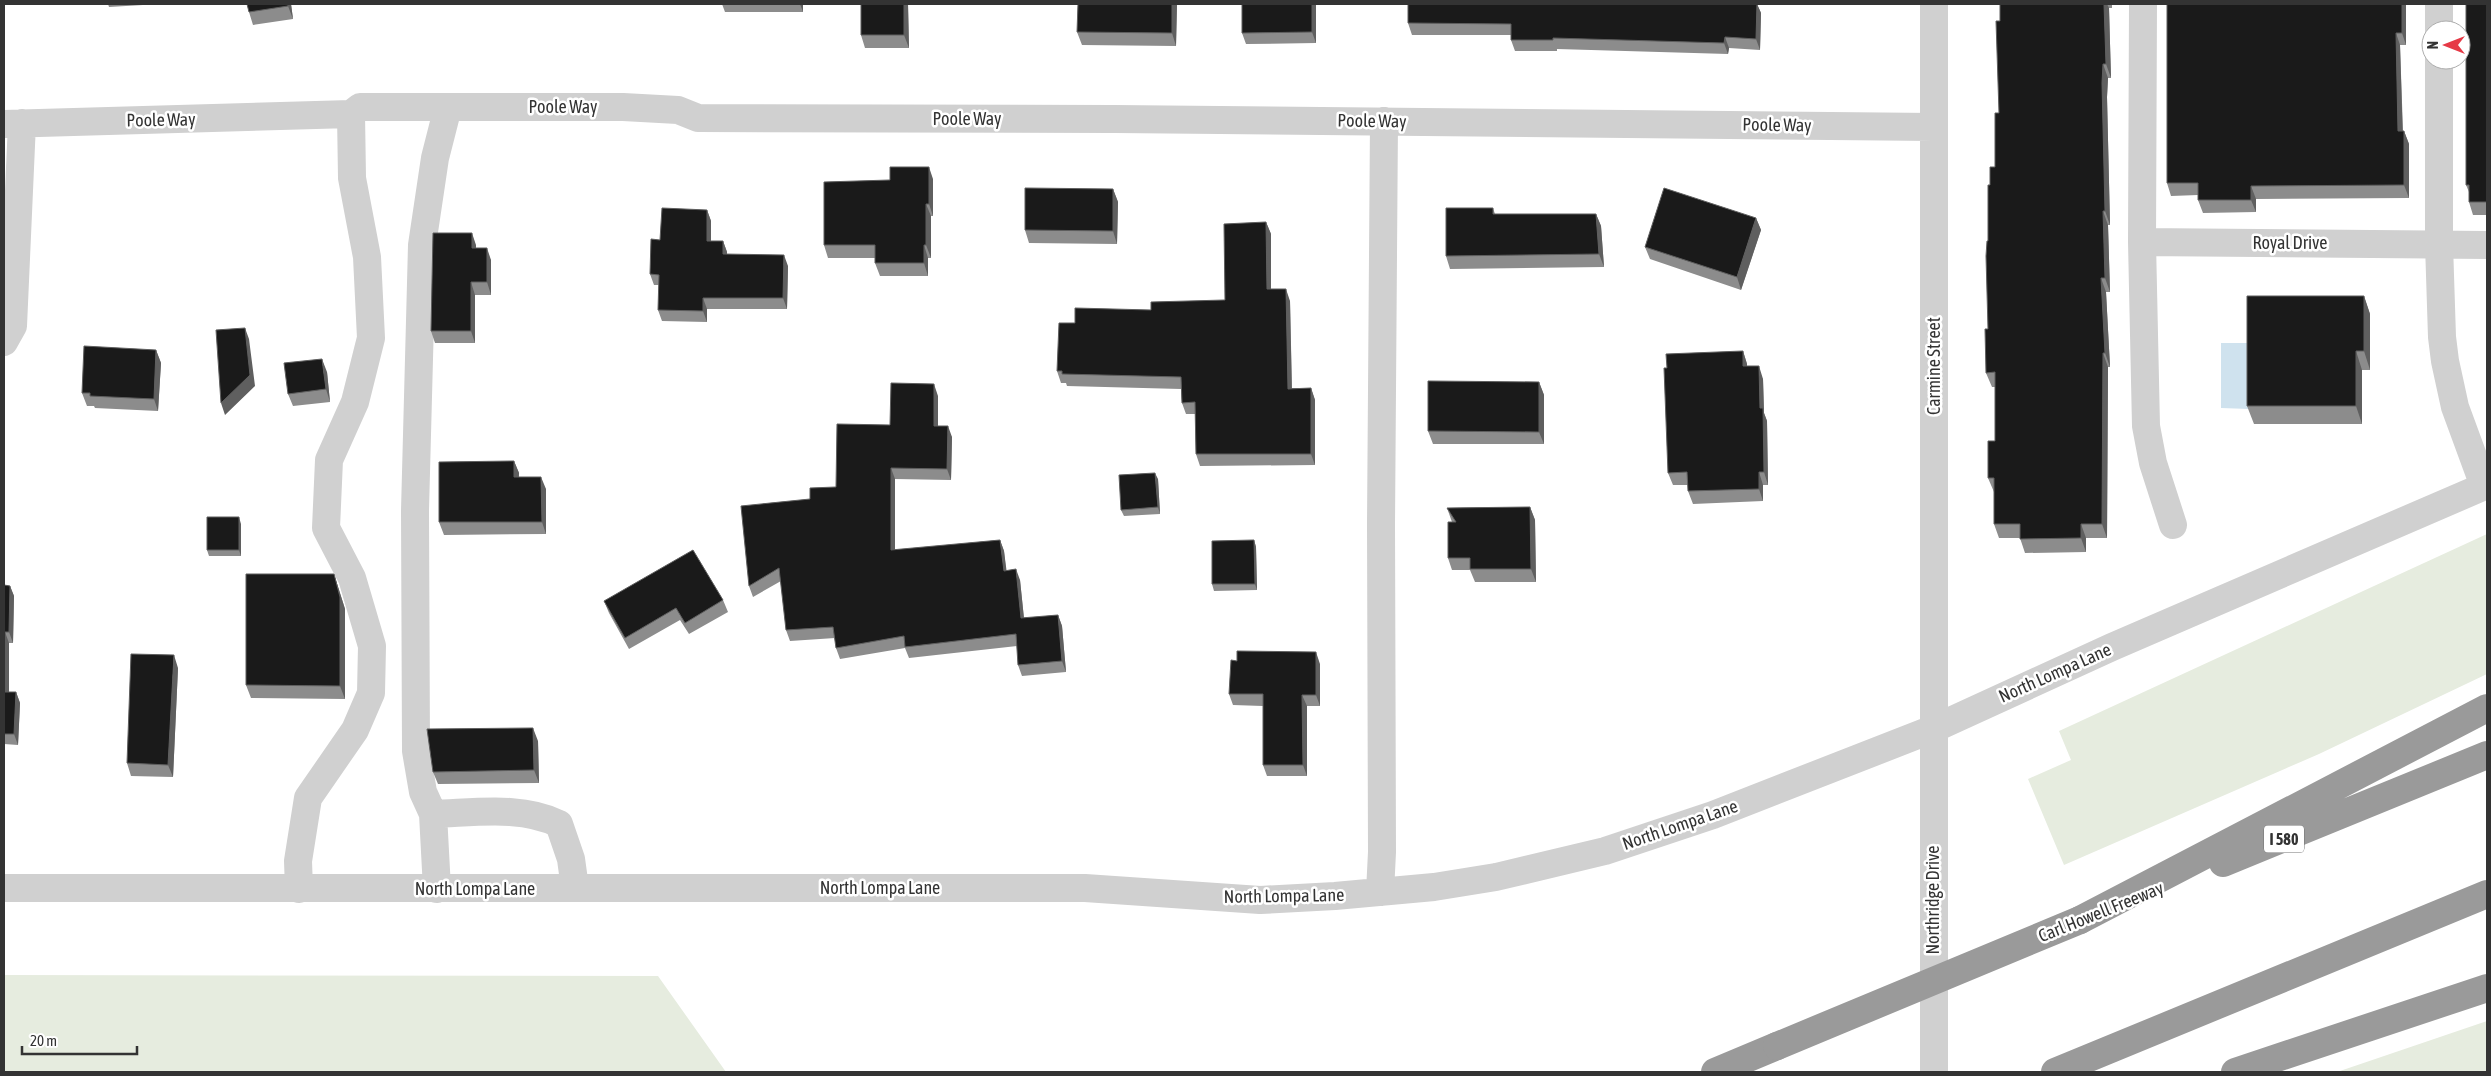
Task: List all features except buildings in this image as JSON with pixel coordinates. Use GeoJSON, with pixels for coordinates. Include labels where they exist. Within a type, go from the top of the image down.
{"type":"FeatureCollection","features":[{"type":"Feature","properties":{"kind":"highway"},"geometry":{"type":"LineString","coordinates":[[2080,920],[2487,708]]}},
{"type":"Feature","properties":{"kind":"highway","name":"Carl Howell Freeway"},"geometry":{"type":"LineString","coordinates":[[1715,1072],[2080,920],[2487,755]]}},
{"type":"Feature","properties":{"kind":"highway"},"geometry":{"type":"LineString","coordinates":[[2055,1072],[2487,894]]}},
{"type":"Feature","properties":{"kind":"highway"},"geometry":{"type":"LineString","coordinates":[[2235,1072],[2487,988]]}},
{"type":"Feature","properties":{"kind":"street","name":"Carmine Street"},"geometry":{"type":"LineString","coordinates":[[1933,728],[1934,4]]}},
{"type":"Feature","properties":{"kind":"street"},"geometry":{"type":"LineString","coordinates":[[2142,4],[2142,242],[2146,426],[2153,463],[2173,525]]}},
{"type":"Feature","properties":{"kind":"street"},"geometry":{"type":"LineString","coordinates":[[2439,4],[2439,20]]}},
{"type":"Feature","properties":{"kind":"street"},"geometry":{"type":"LineString","coordinates":[[2439,70],[2439,244],[2445,361],[2455,407],[2486,486]]}},
{"type":"Feature","properties":{"kind":"street","name":"Poole Way"},"geometry":{"type":"LineString","coordinates":[[13,124],[351,114],[360,107],[623,107],[678,110],[698,118],[1384,121],[1934,127]]}},
{"type":"Feature","properties":{"kind":"street"},"geometry":{"type":"LineString","coordinates":[[437,889],[433,814],[422,792],[416,751],[416,491],[422,245],[435,158],[448,107]]}},
{"type":"Feature","properties":{"kind":"street"},"geometry":{"type":"LineString","coordinates":[[299,889],[298,861],[308,798],[355,730],[370,693],[372,646],[352,578],[326,528],[330,460],[355,402],[370,338],[367,257],[352,178],[351,114]]}},
{"type":"Feature","properties":{"kind":"street"},"geometry":{"type":"LineString","coordinates":[[1380,892],[1382,852],[1381,514],[1384,121]]}},
{"type":"Feature","properties":{"kind":"street"},"geometry":{"type":"LineString","coordinates":[[4,342],[13,326],[13,124]]}},
{"type":"Feature","properties":{"kind":"street","name":"Royal Drive"},"geometry":{"type":"LineString","coordinates":[[2142,242],[2487,245]]}},
{"type":"Feature","properties":{"kind":"street","name":"North Lompa Lane"},"geometry":{"type":"LineString","coordinates":[[4,888],[1085,888],[1260,900],[1380,892],[1496,877],[1606,851],[1713,815],[1933,728],[2112,647],[2486,486]]}},
{"type":"Feature","properties":{"kind":"street","name":"Northridge Drive"},"geometry":{"type":"LineString","coordinates":[[1933,728],[1934,1072]]}},
{"type":"Feature","properties":{"kind":"street"},"geometry":{"type":"LineString","coordinates":[[433,814],[514,812],[546,818],[558,824],[571,859],[574,888]]}},
{"type":"Feature","properties":{"kind":"shaded area"},"geometry":{"type":"Polygon","coordinates":[[[2487,534],[2487,674],[2319,754],[2064,865],[2028,779],[2071,760],[2059,731],[2487,534]]]}},
{"type":"Feature","properties":{"kind":"shaded area"},"geometry":{"type":"Polygon","coordinates":[[[4,975],[658,976],[726,1072],[4,1072],[4,975]]]}},
{"type":"Feature","properties":{"kind":"shaded area"},"geometry":{"type":"Polygon","coordinates":[[[2487,1021],[2487,1072],[2337,1072],[2487,1021]]]}},
{"type":"Feature","properties":{"kind":"water"},"geometry":{"type":"Polygon","coordinates":[[[2221,343],[2250,343],[2249,409],[2221,408],[2221,343]]]}}]}
